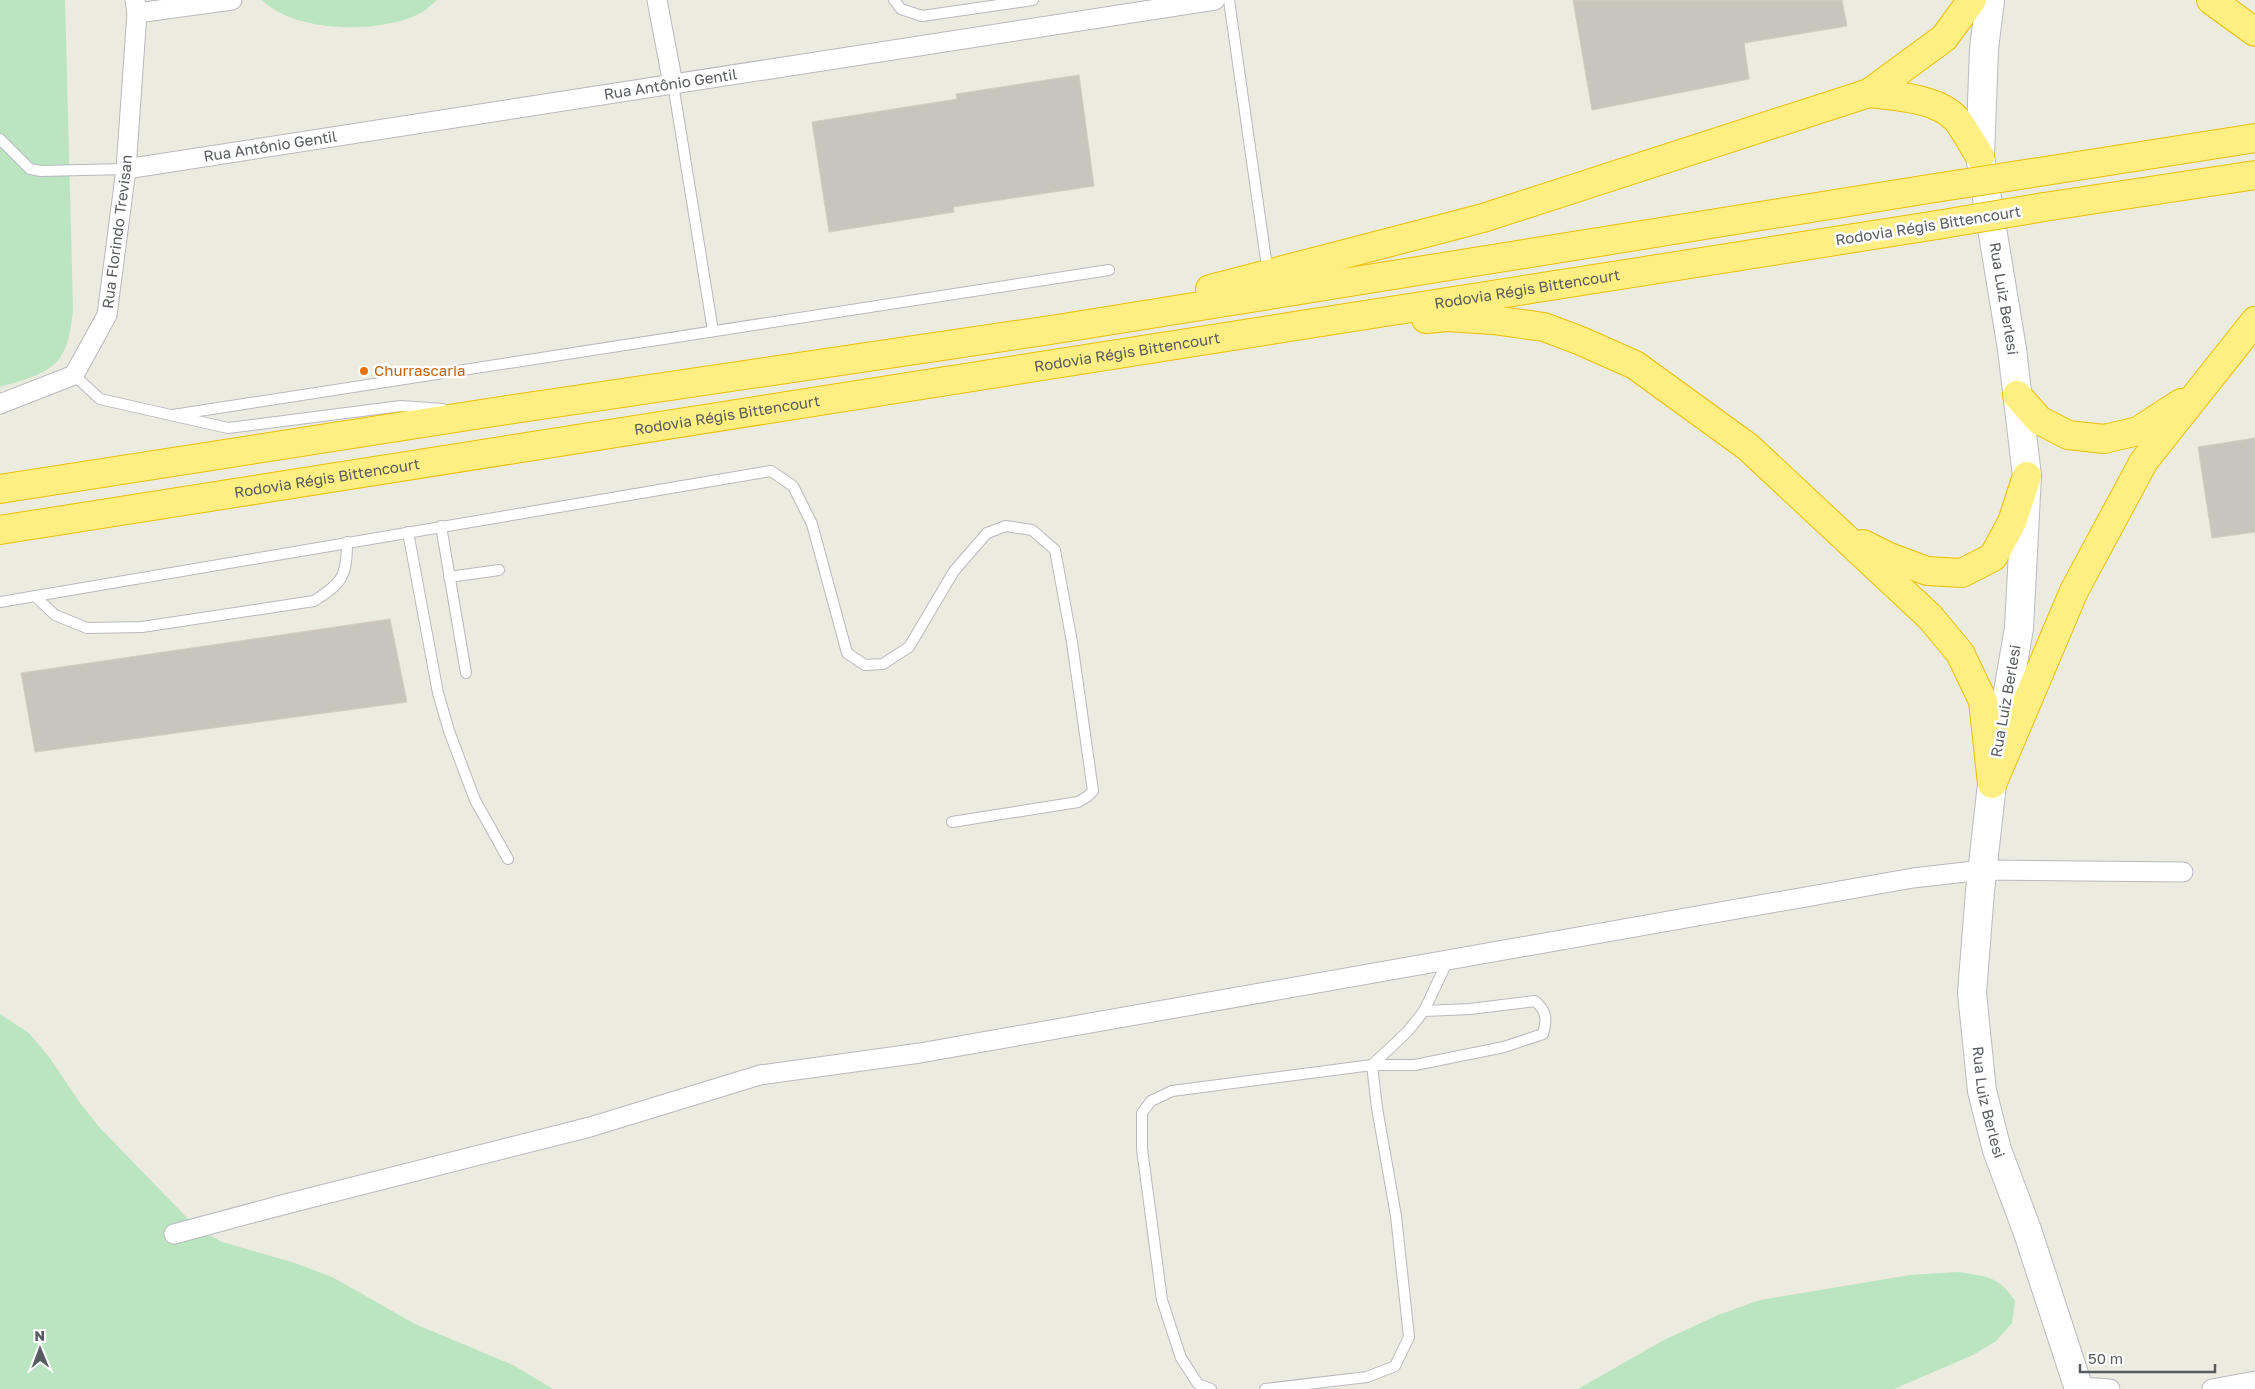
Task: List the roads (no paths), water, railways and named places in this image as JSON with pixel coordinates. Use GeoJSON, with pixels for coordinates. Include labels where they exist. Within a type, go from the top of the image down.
{"type":"FeatureCollection","features":[{"type":"Feature","properties":{"kind":"highway"},"geometry":{"type":"LineString","coordinates":[[1058,329],[1483,218],[1869,93],[1944,38],[1972,0]]}},
{"type":"Feature","properties":{"kind":"highway"},"geometry":{"type":"LineString","coordinates":[[2210,0],[2255,32]]}},
{"type":"Feature","properties":{"kind":"highway"},"geometry":{"type":"LineString","coordinates":[[1869,93],[1930,103],[1955,118],[1980,156]]}},
{"type":"Feature","properties":{"kind":"highway"},"geometry":{"type":"LineString","coordinates":[[0,488],[494,412],[1058,329],[2255,138]]}},
{"type":"Feature","properties":{"kind":"highway","name":"Rodovia Régis Bittencourt"},"geometry":{"type":"LineString","coordinates":[[0,530],[2255,175]]}},
{"type":"Feature","properties":{"kind":"highway"},"geometry":{"type":"LineString","coordinates":[[1225,336],[1447,318],[1493,320],[1544,327],[1636,365],[1748,447],[1930,617],[1960,652],[1983,701],[1992,784]]}},
{"type":"Feature","properties":{"kind":"highway"},"geometry":{"type":"LineString","coordinates":[[1992,784],[2074,590],[2144,461],[2255,321]]}},
{"type":"Feature","properties":{"kind":"highway"},"geometry":{"type":"LineString","coordinates":[[2018,395],[2039,420],[2068,435],[2104,439],[2138,431],[2201,390]]}},
{"type":"Feature","properties":{"kind":"highway"},"geometry":{"type":"LineString","coordinates":[[1840,531],[1887,556],[1927,571],[1962,573],[1993,556],[2012,522],[2027,476]]}},
{"type":"Feature","properties":{"kind":"street"},"geometry":{"type":"LineString","coordinates":[[136,7],[232,0]]}},
{"type":"Feature","properties":{"kind":"street"},"geometry":{"type":"LineString","coordinates":[[657,0],[673,84]]}},
{"type":"Feature","properties":{"kind":"street","name":"Rua Antônio Gentil"},"geometry":{"type":"LineString","coordinates":[[126,169],[1215,0]]}},
{"type":"Feature","properties":{"kind":"street","name":"Rua Luiz Berlesi"},"geometry":{"type":"LineString","coordinates":[[1990,0],[1984,49],[1980,156],[2012,349],[2027,476],[2019,628],[1992,784],[1980,891],[1972,993],[1982,1091],[1997,1150],[2027,1230],[2078,1388]]}},
{"type":"Feature","properties":{"kind":"street","name":"Rua Florindo Trevisan"},"geometry":{"type":"LineString","coordinates":[[74,375],[107,315],[126,169],[136,7]]}},
{"type":"Feature","properties":{"kind":"street"},"geometry":{"type":"LineString","coordinates":[[0,404],[74,375]]}},
{"type":"Feature","properties":{"kind":"street"},"geometry":{"type":"LineString","coordinates":[[174,1234],[282,1204],[590,1126],[760,1075],[920,1053],[1903,880],[1983,870],[2183,872]]}},
{"type":"Feature","properties":{"kind":"street"},"geometry":{"type":"LineString","coordinates":[[2212,1389],[2255,1381]]}},
{"type":"Feature","properties":{"kind":"street"},"geometry":{"type":"LineString","coordinates":[[2078,1388],[2110,1389]]}},
{"type":"Feature","properties":{"kind":"lane"},"geometry":{"type":"LineString","coordinates":[[894,0],[902,9],[922,16],[1034,0]]}},
{"type":"Feature","properties":{"kind":"lane"},"geometry":{"type":"LineString","coordinates":[[1228,0],[1268,274]]}},
{"type":"Feature","properties":{"kind":"lane"},"geometry":{"type":"LineString","coordinates":[[673,84],[713,331]]}},
{"type":"Feature","properties":{"kind":"lane"},"geometry":{"type":"LineString","coordinates":[[0,139],[30,169],[41,171],[126,169]]}},
{"type":"Feature","properties":{"kind":"lane"},"geometry":{"type":"LineString","coordinates":[[173,415],[1109,270]]}},
{"type":"Feature","properties":{"kind":"lane"},"geometry":{"type":"LineString","coordinates":[[74,375],[100,399],[228,428],[401,406],[494,412]]}},
{"type":"Feature","properties":{"kind":"lane"},"geometry":{"type":"LineString","coordinates":[[0,602],[771,471],[794,486],[812,524],[846,653],[865,665],[883,664],[908,647],[954,571],[987,533],[1006,526],[1032,530],[1054,550],[1072,642],[1093,791],[1078,802],[952,822]]}},
{"type":"Feature","properties":{"kind":"lane"},"geometry":{"type":"LineString","coordinates":[[441,526],[466,674]]}},
{"type":"Feature","properties":{"kind":"lane"},"geometry":{"type":"LineString","coordinates":[[408,532],[438,693],[446,721],[475,800],[508,859]]}},
{"type":"Feature","properties":{"kind":"lane"},"geometry":{"type":"LineString","coordinates":[[35,596],[55,615],[87,628],[142,627],[314,602],[337,586],[347,565],[347,542]]}},
{"type":"Feature","properties":{"kind":"lane"},"geometry":{"type":"LineString","coordinates":[[449,577],[499,570]]}},
{"type":"Feature","properties":{"kind":"lane"},"geometry":{"type":"LineString","coordinates":[[1372,1065],[1406,1032],[1424,1011],[1448,960]]}},
{"type":"Feature","properties":{"kind":"lane"},"geometry":{"type":"LineString","coordinates":[[1211,1389],[1198,1384],[1181,1358],[1162,1300],[1142,1149],[1142,1113],[1151,1101],[1172,1091],[1372,1065],[1415,1065],[1504,1047],[1543,1034],[1547,1021],[1544,1008],[1535,1001],[1470,1009],[1424,1011]]}},
{"type":"Feature","properties":{"kind":"lane"},"geometry":{"type":"LineString","coordinates":[[1265,1389],[1367,1377],[1396,1366],[1409,1337],[1396,1216],[1377,1108],[1372,1065]]}},
{"type":"Feature","properties":{"kind":"place","name":"Churrascaria"},"geometry":{"type":"Point","coordinates":[364,371]}}]}
